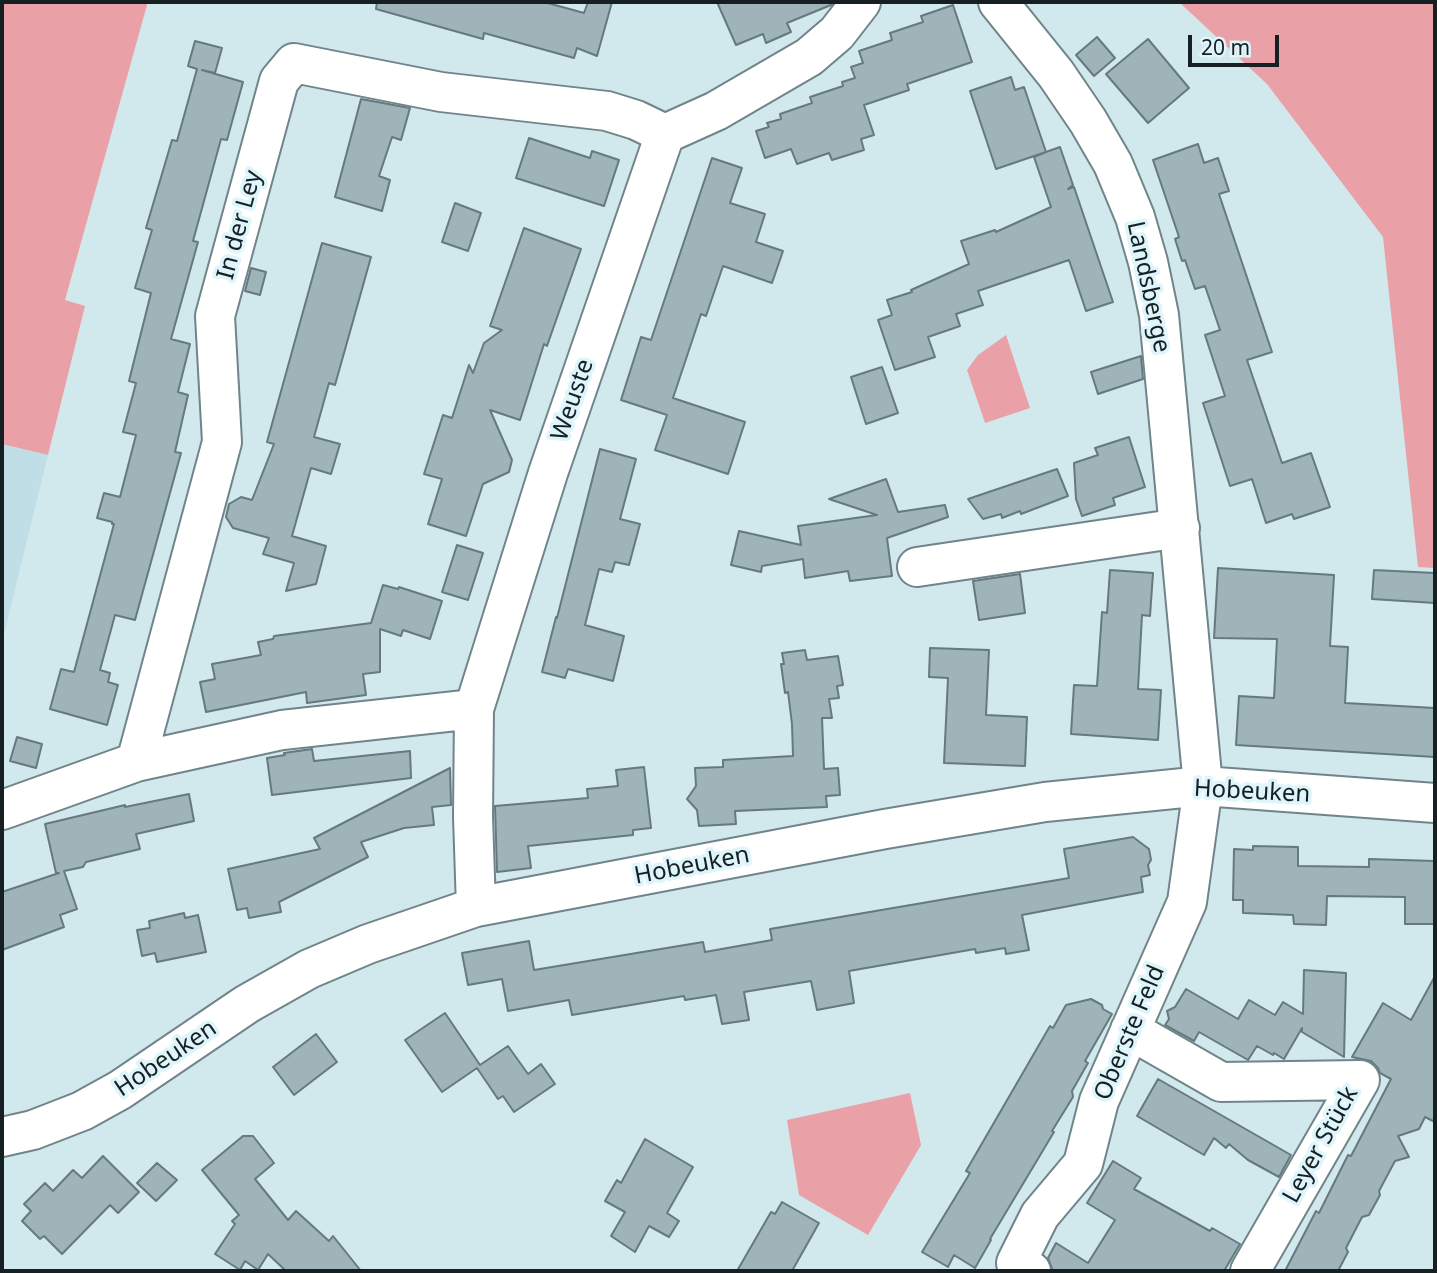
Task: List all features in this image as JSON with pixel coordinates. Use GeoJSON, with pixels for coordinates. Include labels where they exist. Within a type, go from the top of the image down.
{"type":"FeatureCollection","features":[{"type":"Feature","properties":{"kind":"street"},"geometry":{"type":"LineString","coordinates":[[665,134],[716,111],[809,57],[836,33],[861,2]]}},
{"type":"Feature","properties":{"kind":"street","name":"Landsberge"},"geometry":{"type":"LineString","coordinates":[[998,2],[1056,74],[1113,164],[1135,217],[1148,262],[1159,315],[1203,786]]}},
{"type":"Feature","properties":{"kind":"street","name":"In der Ley"},"geometry":{"type":"LineString","coordinates":[[136,762],[222,442],[215,316],[279,81],[294,63],[441,92],[607,111],[636,120],[665,134]]}},
{"type":"Feature","properties":{"kind":"street","name":"Weuste"},"geometry":{"type":"LineString","coordinates":[[477,907],[473,817],[474,709],[548,473],[665,134]]}},
{"type":"Feature","properties":{"kind":"street"},"geometry":{"type":"LineString","coordinates":[[917,566],[1180,528]]}},
{"type":"Feature","properties":{"kind":"street"},"geometry":{"type":"LineString","coordinates":[[2,810],[136,762],[282,730],[474,709]]}},
{"type":"Feature","properties":{"kind":"street","name":"Hobeuken"},"geometry":{"type":"LineString","coordinates":[[2,1137],[33,1130],[82,1111],[120,1090],[247,1004],[309,969],[368,944],[477,907],[899,826],[1045,802],[1203,786],[1435,803]]}},
{"type":"Feature","properties":{"kind":"street","name":"Oberste Feld"},"geometry":{"type":"LineString","coordinates":[[1023,1267],[1040,1216],[1083,1164],[1099,1101],[1187,902],[1203,786]]}},
{"type":"Feature","properties":{"kind":"street","name":"Leyer Stück"},"geometry":{"type":"LineString","coordinates":[[1130,1030],[1221,1082],[1360,1080],[1250,1271]]}},
{"type":"Feature","properties":{"kind":"shaded area"},"geometry":{"type":"Polygon","coordinates":[[[2,2],[147,2],[65,300],[85,306],[48,455],[2,444],[2,2]]]}},
{"type":"Feature","properties":{"kind":"shaded area"},"geometry":{"type":"Polygon","coordinates":[[[1179,2],[1435,2],[1435,568],[1418,567],[1383,237],[1267,84],[1179,2]]]}},
{"type":"Feature","properties":{"kind":"shaded area"},"geometry":{"type":"Polygon","coordinates":[[[1006,335],[1030,408],[985,423],[967,370],[978,355],[1006,335]]]}},
{"type":"Feature","properties":{"kind":"shaded area"},"geometry":{"type":"Polygon","coordinates":[[[2,444],[48,455],[2,642],[2,444]]]}},
{"type":"Feature","properties":{"kind":"shaded area"},"geometry":{"type":"Polygon","coordinates":[[[910,1093],[921,1145],[868,1235],[799,1195],[787,1120],[910,1093]]]}},
{"type":"Feature","properties":{"kind":"building"},"geometry":{"type":"Polygon","coordinates":[[[377,2],[544,2],[584,13],[588,2],[612,2],[597,56],[577,48],[574,58],[484,33],[483,39],[376,9],[377,2]]]}},
{"type":"Feature","properties":{"kind":"building"},"geometry":{"type":"Polygon","coordinates":[[[717,2],[834,2],[787,23],[791,32],[766,43],[763,34],[736,45],[717,2]]]}},
{"type":"Feature","properties":{"kind":"building"},"geometry":{"type":"Polygon","coordinates":[[[953,5],[972,62],[907,84],[909,90],[864,105],[874,135],[861,139],[864,150],[832,160],[829,153],[797,164],[791,149],[765,158],[756,131],[769,127],[767,123],[781,119],[780,114],[812,103],[810,97],[843,86],[842,82],[855,78],[851,67],[863,63],[859,51],[892,40],[890,33],[923,22],[921,16],[953,5]]]}},
{"type":"Feature","properties":{"kind":"building"},"geometry":{"type":"Polygon","coordinates":[[[1097,37],[1115,58],[1094,76],[1076,55],[1097,37]]]}},
{"type":"Feature","properties":{"kind":"building"},"geometry":{"type":"Polygon","coordinates":[[[1148,39],[1189,88],[1148,123],[1106,74],[1148,39]]]}},
{"type":"Feature","properties":{"kind":"building"},"geometry":{"type":"Polygon","coordinates":[[[195,41],[222,48],[215,73],[202,70],[243,82],[227,140],[221,139],[193,241],[198,242],[171,339],[190,344],[178,392],[188,395],[175,452],[181,453],[135,620],[115,615],[100,670],[110,673],[108,682],[118,685],[107,725],[50,709],[61,669],[74,672],[114,524],[97,518],[104,493],[120,497],[136,435],[123,432],[136,383],[129,381],[151,293],[135,288],[152,230],[146,228],[172,140],[177,141],[197,69],[188,66],[195,41]]]}},
{"type":"Feature","properties":{"kind":"building"},"geometry":{"type":"Polygon","coordinates":[[[1011,77],[1015,90],[1024,87],[1046,152],[996,169],[970,91],[1011,77]]]}},
{"type":"Feature","properties":{"kind":"building"},"geometry":{"type":"Polygon","coordinates":[[[361,99],[410,108],[401,140],[392,137],[379,176],[390,180],[382,211],[335,197],[361,99]]]}},
{"type":"Feature","properties":{"kind":"building"},"geometry":{"type":"Polygon","coordinates":[[[529,138],[590,158],[592,151],[619,160],[604,206],[516,178],[529,138]]]}},
{"type":"Feature","properties":{"kind":"building"},"geometry":{"type":"Polygon","coordinates":[[[1198,144],[1204,163],[1218,158],[1229,191],[1219,194],[1272,352],[1247,360],[1282,463],[1311,453],[1330,507],[1294,519],[1292,514],[1266,523],[1252,479],[1230,486],[1203,403],[1225,396],[1205,335],[1220,330],[1205,286],[1195,289],[1185,260],[1182,261],[1175,239],[1179,237],[1153,160],[1198,144]]]}},
{"type":"Feature","properties":{"kind":"building"},"geometry":{"type":"Polygon","coordinates":[[[1060,147],[1073,185],[1068,189],[1074,187],[1113,302],[1086,311],[1069,260],[978,291],[983,305],[956,314],[960,326],[928,337],[935,357],[895,370],[878,320],[892,315],[887,300],[912,292],[911,290],[969,264],[961,241],[995,230],[996,232],[1051,207],[1034,157],[1060,147]]]}},
{"type":"Feature","properties":{"kind":"building"},"geometry":{"type":"Polygon","coordinates":[[[712,158],[742,168],[730,203],[765,214],[756,242],[783,251],[772,283],[723,266],[706,316],[701,314],[673,398],[745,422],[728,474],[655,450],[667,415],[621,400],[641,337],[651,340],[712,158]]]}},
{"type":"Feature","properties":{"kind":"building"},"geometry":{"type":"Polygon","coordinates":[[[455,203],[481,213],[468,251],[442,242],[455,203]]]}},
{"type":"Feature","properties":{"kind":"building"},"geometry":{"type":"Polygon","coordinates":[[[524,228],[581,249],[547,346],[544,344],[520,420],[490,410],[512,460],[509,472],[483,484],[466,536],[428,524],[442,479],[424,474],[443,415],[452,418],[469,365],[473,373],[484,343],[502,330],[490,326],[524,228]]]}},
{"type":"Feature","properties":{"kind":"building"},"geometry":{"type":"Polygon","coordinates":[[[322,243],[371,257],[335,385],[329,383],[314,437],[340,444],[331,474],[311,468],[292,536],[326,546],[316,584],[286,591],[294,563],[263,554],[269,538],[233,528],[226,517],[229,504],[241,497],[252,500],[274,444],[267,442],[322,243]]]}},
{"type":"Feature","properties":{"kind":"building"},"geometry":{"type":"Polygon","coordinates":[[[251,268],[266,272],[260,295],[245,291],[251,268]]]}},
{"type":"Feature","properties":{"kind":"building"},"geometry":{"type":"Polygon","coordinates":[[[1141,356],[1143,379],[1098,394],[1091,372],[1141,356]]]}},
{"type":"Feature","properties":{"kind":"building"},"geometry":{"type":"Polygon","coordinates":[[[882,367],[898,413],[866,424],[851,377],[882,367]]]}},
{"type":"Feature","properties":{"kind":"building"},"geometry":{"type":"Polygon","coordinates":[[[1129,437],[1145,487],[1113,498],[1115,505],[1082,516],[1076,499],[1074,463],[1098,455],[1095,448],[1129,437]]]}},
{"type":"Feature","properties":{"kind":"building"},"geometry":{"type":"Polygon","coordinates":[[[600,449],[636,459],[620,519],[640,524],[629,565],[615,562],[612,572],[599,569],[585,625],[624,636],[613,681],[568,669],[565,678],[542,672],[600,449]]]}},
{"type":"Feature","properties":{"kind":"building"},"geometry":{"type":"Polygon","coordinates":[[[1057,469],[1068,496],[1021,514],[1020,511],[1002,518],[1001,514],[983,519],[968,499],[1057,469]]]}},
{"type":"Feature","properties":{"kind":"building"},"geometry":{"type":"Polygon","coordinates":[[[886,479],[898,512],[945,505],[948,517],[887,538],[892,576],[850,581],[848,571],[805,578],[803,559],[762,566],[761,572],[731,565],[739,531],[801,545],[798,526],[877,515],[829,499],[886,479]]]}},
{"type":"Feature","properties":{"kind":"building"},"geometry":{"type":"Polygon","coordinates":[[[457,545],[483,553],[468,600],[442,592],[457,545]]]}},
{"type":"Feature","properties":{"kind":"building"},"geometry":{"type":"Polygon","coordinates":[[[1218,568],[1334,575],[1330,646],[1348,647],[1345,703],[1435,708],[1435,757],[1236,745],[1239,696],[1274,698],[1277,639],[1214,638],[1218,568]]]}},
{"type":"Feature","properties":{"kind":"building"},"geometry":{"type":"Polygon","coordinates":[[[1110,570],[1153,573],[1150,616],[1142,615],[1138,689],[1161,690],[1158,740],[1071,734],[1074,685],[1097,686],[1102,612],[1107,613],[1110,570]]]}},
{"type":"Feature","properties":{"kind":"building"},"geometry":{"type":"Polygon","coordinates":[[[1374,570],[1435,573],[1435,603],[1372,599],[1374,570]]]}},
{"type":"Feature","properties":{"kind":"building"},"geometry":{"type":"Polygon","coordinates":[[[1020,574],[1025,613],[979,620],[973,581],[1020,574]]]}},
{"type":"Feature","properties":{"kind":"building"},"geometry":{"type":"Polygon","coordinates":[[[383,585],[398,589],[399,587],[442,601],[430,639],[403,630],[401,636],[380,629],[380,672],[363,674],[366,695],[307,703],[306,692],[206,712],[200,682],[215,679],[212,664],[261,655],[258,642],[273,639],[274,636],[371,623],[383,585]]]}},
{"type":"Feature","properties":{"kind":"building"},"geometry":{"type":"Polygon","coordinates":[[[930,648],[989,650],[986,715],[1027,717],[1025,766],[944,763],[948,678],[929,677],[930,648]]]}},
{"type":"Feature","properties":{"kind":"building"},"geometry":{"type":"Polygon","coordinates":[[[805,650],[807,660],[838,656],[843,685],[837,686],[839,698],[829,699],[832,718],[822,718],[824,769],[838,768],[840,795],[826,796],[827,807],[735,811],[736,824],[699,826],[697,810],[687,799],[696,786],[695,768],[723,767],[723,760],[793,756],[792,724],[788,692],[785,693],[782,653],[805,650]]]}},
{"type":"Feature","properties":{"kind":"building"},"geometry":{"type":"Polygon","coordinates":[[[17,737],[42,744],[36,768],[10,761],[17,737]]]}},
{"type":"Feature","properties":{"kind":"building"},"geometry":{"type":"Polygon","coordinates":[[[312,749],[314,761],[410,751],[411,778],[272,795],[267,758],[312,749]]]}},
{"type":"Feature","properties":{"kind":"building"},"geometry":{"type":"Polygon","coordinates":[[[644,767],[651,828],[633,830],[633,835],[528,846],[531,868],[497,872],[495,806],[588,798],[587,789],[618,786],[616,770],[644,767]]]}},
{"type":"Feature","properties":{"kind":"building"},"geometry":{"type":"Polygon","coordinates":[[[450,768],[451,805],[432,807],[434,825],[404,828],[361,842],[368,857],[279,902],[281,912],[249,918],[247,908],[237,910],[228,869],[320,849],[314,838],[450,768]]]}},
{"type":"Feature","properties":{"kind":"building"},"geometry":{"type":"Polygon","coordinates":[[[189,794],[194,821],[136,834],[140,849],[86,862],[83,867],[64,871],[77,909],[60,915],[64,927],[2,950],[2,892],[59,873],[56,873],[45,824],[125,805],[189,794]]]}},
{"type":"Feature","properties":{"kind":"building"},"geometry":{"type":"Polygon","coordinates":[[[1133,837],[1149,849],[1151,860],[1148,865],[1150,875],[1141,877],[1143,892],[1022,915],[1029,950],[1006,954],[1005,948],[976,953],[975,949],[849,971],[854,1003],[817,1010],[811,981],[744,992],[749,1020],[722,1024],[716,995],[685,1000],[684,996],[572,1015],[569,1000],[508,1011],[502,979],[468,985],[462,953],[529,941],[534,970],[703,942],[705,952],[772,940],[770,929],[1069,878],[1064,849],[1133,837]]]}},
{"type":"Feature","properties":{"kind":"building"},"geometry":{"type":"Polygon","coordinates":[[[1253,846],[1298,847],[1298,866],[1369,867],[1369,859],[1435,861],[1434,924],[1405,924],[1405,897],[1327,896],[1326,925],[1294,924],[1293,915],[1243,913],[1243,900],[1233,900],[1234,849],[1253,850],[1253,846]]]}},
{"type":"Feature","properties":{"kind":"building"},"geometry":{"type":"Polygon","coordinates":[[[184,913],[185,918],[198,915],[206,952],[157,962],[155,953],[142,956],[137,930],[150,928],[149,921],[184,913]]]}},
{"type":"Feature","properties":{"kind":"building"},"geometry":{"type":"Polygon","coordinates":[[[1304,970],[1346,973],[1344,1057],[1302,1032],[1302,1028],[1284,1059],[1257,1046],[1248,1060],[1199,1032],[1194,1041],[1165,1025],[1169,1019],[1167,1011],[1175,1007],[1186,989],[1238,1019],[1249,1000],[1275,1015],[1283,1002],[1303,1014],[1304,970]]]}},
{"type":"Feature","properties":{"kind":"building"},"geometry":{"type":"Polygon","coordinates":[[[1435,976],[1435,1122],[1425,1117],[1419,1129],[1398,1136],[1409,1157],[1395,1161],[1369,1215],[1362,1217],[1338,1271],[1285,1271],[1316,1211],[1319,1213],[1348,1155],[1351,1156],[1391,1079],[1380,1073],[1371,1061],[1352,1057],[1383,1003],[1411,1020],[1435,976]]]}},
{"type":"Feature","properties":{"kind":"building"},"geometry":{"type":"Polygon","coordinates":[[[1091,999],[1112,1014],[1085,1061],[1088,1063],[1072,1091],[1073,1097],[975,1268],[954,1255],[948,1267],[922,1252],[970,1173],[966,1171],[1050,1026],[1053,1028],[1066,1005],[1091,999]]]}},
{"type":"Feature","properties":{"kind":"building"},"geometry":{"type":"Polygon","coordinates":[[[445,1013],[480,1065],[508,1046],[528,1074],[541,1064],[555,1084],[514,1112],[503,1096],[498,1099],[477,1068],[442,1092],[405,1040],[445,1013]]]}},
{"type":"Feature","properties":{"kind":"building"},"geometry":{"type":"Polygon","coordinates":[[[316,1034],[337,1062],[294,1095],[273,1067],[316,1034]]]}},
{"type":"Feature","properties":{"kind":"building"},"geometry":{"type":"Polygon","coordinates":[[[1158,1079],[1291,1155],[1279,1177],[1248,1160],[1229,1144],[1226,1148],[1214,1138],[1204,1155],[1137,1116],[1158,1079]]]}},
{"type":"Feature","properties":{"kind":"building"},"geometry":{"type":"Polygon","coordinates":[[[243,1136],[253,1136],[274,1163],[255,1179],[288,1220],[296,1211],[329,1241],[333,1236],[361,1271],[286,1271],[268,1254],[258,1270],[245,1261],[240,1270],[215,1254],[235,1224],[232,1221],[239,1215],[202,1170],[243,1136]]]}},
{"type":"Feature","properties":{"kind":"building"},"geometry":{"type":"Polygon","coordinates":[[[645,1139],[693,1167],[667,1213],[679,1221],[669,1237],[649,1226],[635,1252],[611,1236],[625,1212],[605,1201],[617,1180],[621,1183],[645,1139]]]}},
{"type":"Feature","properties":{"kind":"building"},"geometry":{"type":"Polygon","coordinates":[[[103,1156],[139,1192],[118,1213],[110,1205],[62,1254],[44,1236],[40,1239],[22,1221],[31,1211],[24,1204],[45,1183],[53,1191],[73,1170],[82,1178],[103,1156]]]}},
{"type":"Feature","properties":{"kind":"building"},"geometry":{"type":"Polygon","coordinates":[[[1113,1161],[1141,1178],[1134,1189],[1210,1231],[1212,1228],[1240,1244],[1224,1271],[1053,1271],[1048,1258],[1056,1243],[1088,1263],[1115,1220],[1087,1203],[1113,1161]]]}},
{"type":"Feature","properties":{"kind":"building"},"geometry":{"type":"Polygon","coordinates":[[[157,1163],[177,1180],[156,1201],[137,1183],[157,1163]]]}},
{"type":"Feature","properties":{"kind":"building"},"geometry":{"type":"Polygon","coordinates":[[[782,1202],[819,1223],[792,1271],[737,1271],[771,1212],[775,1214],[782,1202]]]}}]}
